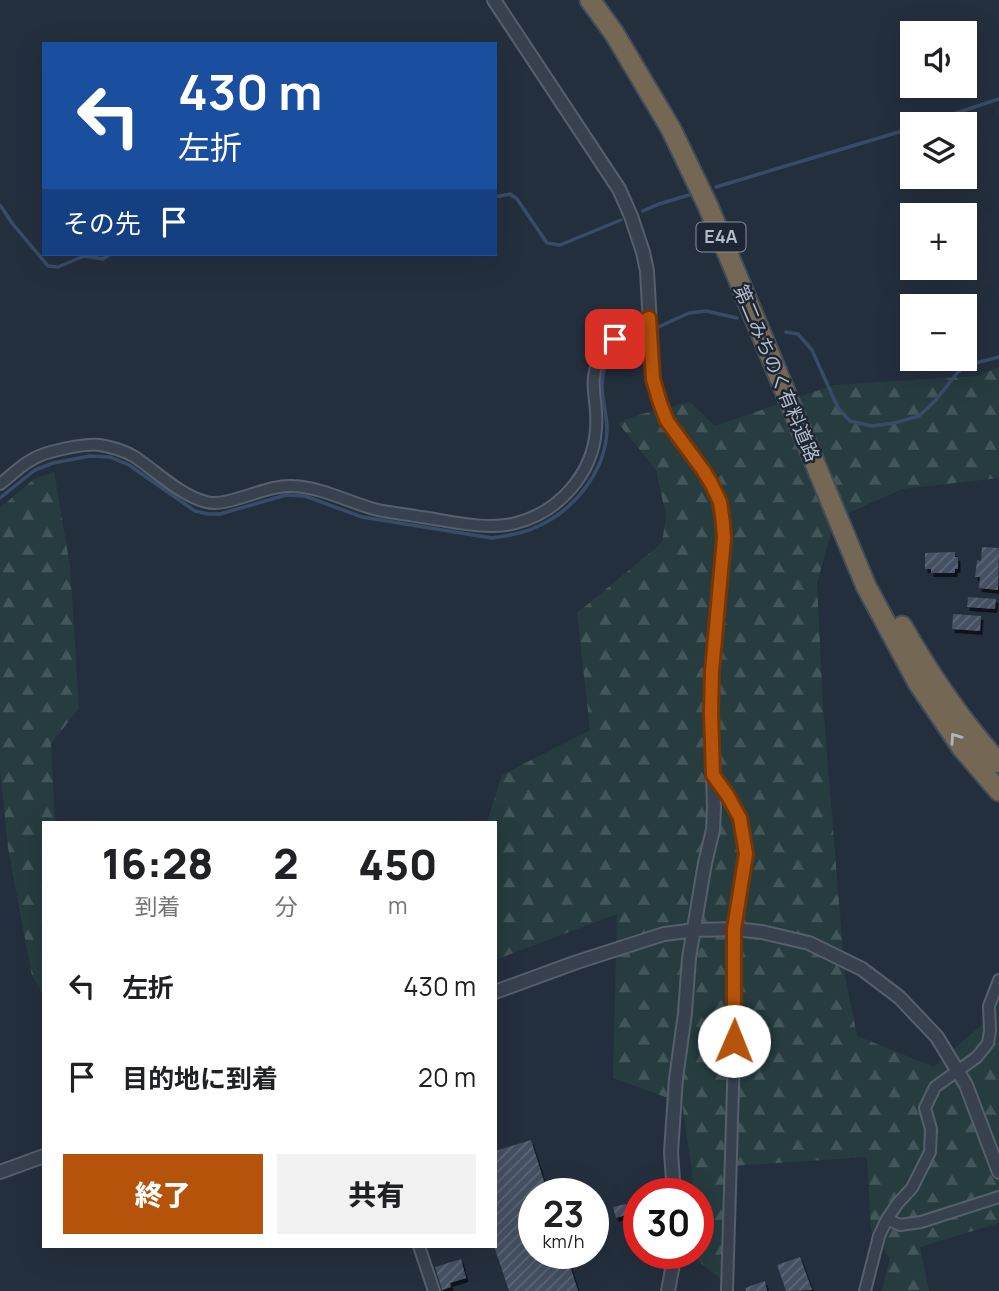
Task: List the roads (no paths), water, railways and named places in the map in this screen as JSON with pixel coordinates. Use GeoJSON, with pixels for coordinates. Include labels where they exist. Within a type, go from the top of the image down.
{"type":"FeatureCollection","features":[{"type":"Feature","properties":{"kind":"highway","name":"第二みちのく有料道路"},"geometry":{"type":"LineString","coordinates":[[590,0],[614,33],[671,129],[708,206],[866,586],[918,683],[962,748],[999,791]]}},
{"type":"Feature","properties":{"kind":"highway","name":"第二みちのく有料道路"},"geometry":{"type":"LineString","coordinates":[[825,488],[929,674],[975,736],[999,763]]}},
{"type":"Feature","properties":{"kind":"street"},"geometry":{"type":"LineString","coordinates":[[494,0],[619,189],[643,252],[653,379],[667,421],[703,470],[720,502],[724,538],[712,671],[713,830],[689,958],[671,1127],[673,1178]]}},
{"type":"Feature","properties":{"kind":"street"},"geometry":{"type":"LineString","coordinates":[[0,484],[34,458],[52,452],[98,445],[131,455],[184,492],[210,503],[295,485],[377,510],[476,524],[514,524],[551,508],[578,480],[593,448],[596,412],[593,379],[597,363],[615,339],[630,328],[649,320]]}},
{"type":"Feature","properties":{"kind":"street"},"geometry":{"type":"LineString","coordinates":[[713,775],[740,818],[746,854],[734,929],[735,1019],[727,1291]]}},
{"type":"Feature","properties":{"kind":"street"},"geometry":{"type":"LineString","coordinates":[[497,991],[664,934],[734,929],[762,932],[809,943],[862,969],[899,997],[937,1037],[966,1085],[999,1172]]}},
{"type":"Feature","properties":{"kind":"street"},"geometry":{"type":"LineString","coordinates":[[865,1291],[879,1236],[898,1203],[912,1188],[930,1152],[931,1129],[925,1108],[934,1087],[977,1057],[988,1043],[989,1006],[999,980]]}},
{"type":"Feature","properties":{"kind":"street"},"geometry":{"type":"LineString","coordinates":[[0,1172],[42,1157]]}},
{"type":"Feature","properties":{"kind":"street"},"geometry":{"type":"LineString","coordinates":[[887,1219],[900,1224],[921,1222],[999,1198]]}},
{"type":"Feature","properties":{"kind":"street"},"geometry":{"type":"LineString","coordinates":[[420,1248],[433,1291]]}},
{"type":"Feature","properties":{"kind":"street"},"geometry":{"type":"LineString","coordinates":[[668,1291],[672,1269]]}},
{"type":"Feature","properties":{"kind":"waterway"},"geometry":{"type":"LineString","coordinates":[[959,112],[999,99]]}},
{"type":"Feature","properties":{"kind":"waterway"},"geometry":{"type":"LineString","coordinates":[[716,187],[900,132]]}},
{"type":"Feature","properties":{"kind":"waterway"},"geometry":{"type":"LineString","coordinates":[[497,197],[510,194],[517,199],[547,243],[560,245],[621,220]]}},
{"type":"Feature","properties":{"kind":"waterway"},"geometry":{"type":"LineString","coordinates":[[643,211],[689,195]]}},
{"type":"Feature","properties":{"kind":"waterway"},"geometry":{"type":"LineString","coordinates":[[0,205],[48,266],[58,267],[84,256]]}},
{"type":"Feature","properties":{"kind":"waterway"},"geometry":{"type":"LineString","coordinates":[[84,256],[103,259],[107,256]]}},
{"type":"Feature","properties":{"kind":"waterway"},"geometry":{"type":"LineString","coordinates":[[654,329],[689,313],[706,311],[737,318]]}},
{"type":"Feature","properties":{"kind":"waterway"},"geometry":{"type":"LineString","coordinates":[[0,498],[35,470],[53,463],[90,456],[110,457],[129,465],[195,511],[208,514],[220,514],[286,495],[305,496],[362,517],[492,538],[519,533],[562,512],[585,489],[594,475],[601,460],[607,429],[602,392],[604,370],[616,351],[647,332]]}},
{"type":"Feature","properties":{"kind":"waterway"},"geometry":{"type":"LineString","coordinates":[[786,332],[798,334],[812,350],[838,408],[850,421],[872,426],[919,416],[958,372],[968,365],[999,357]]}}]}
